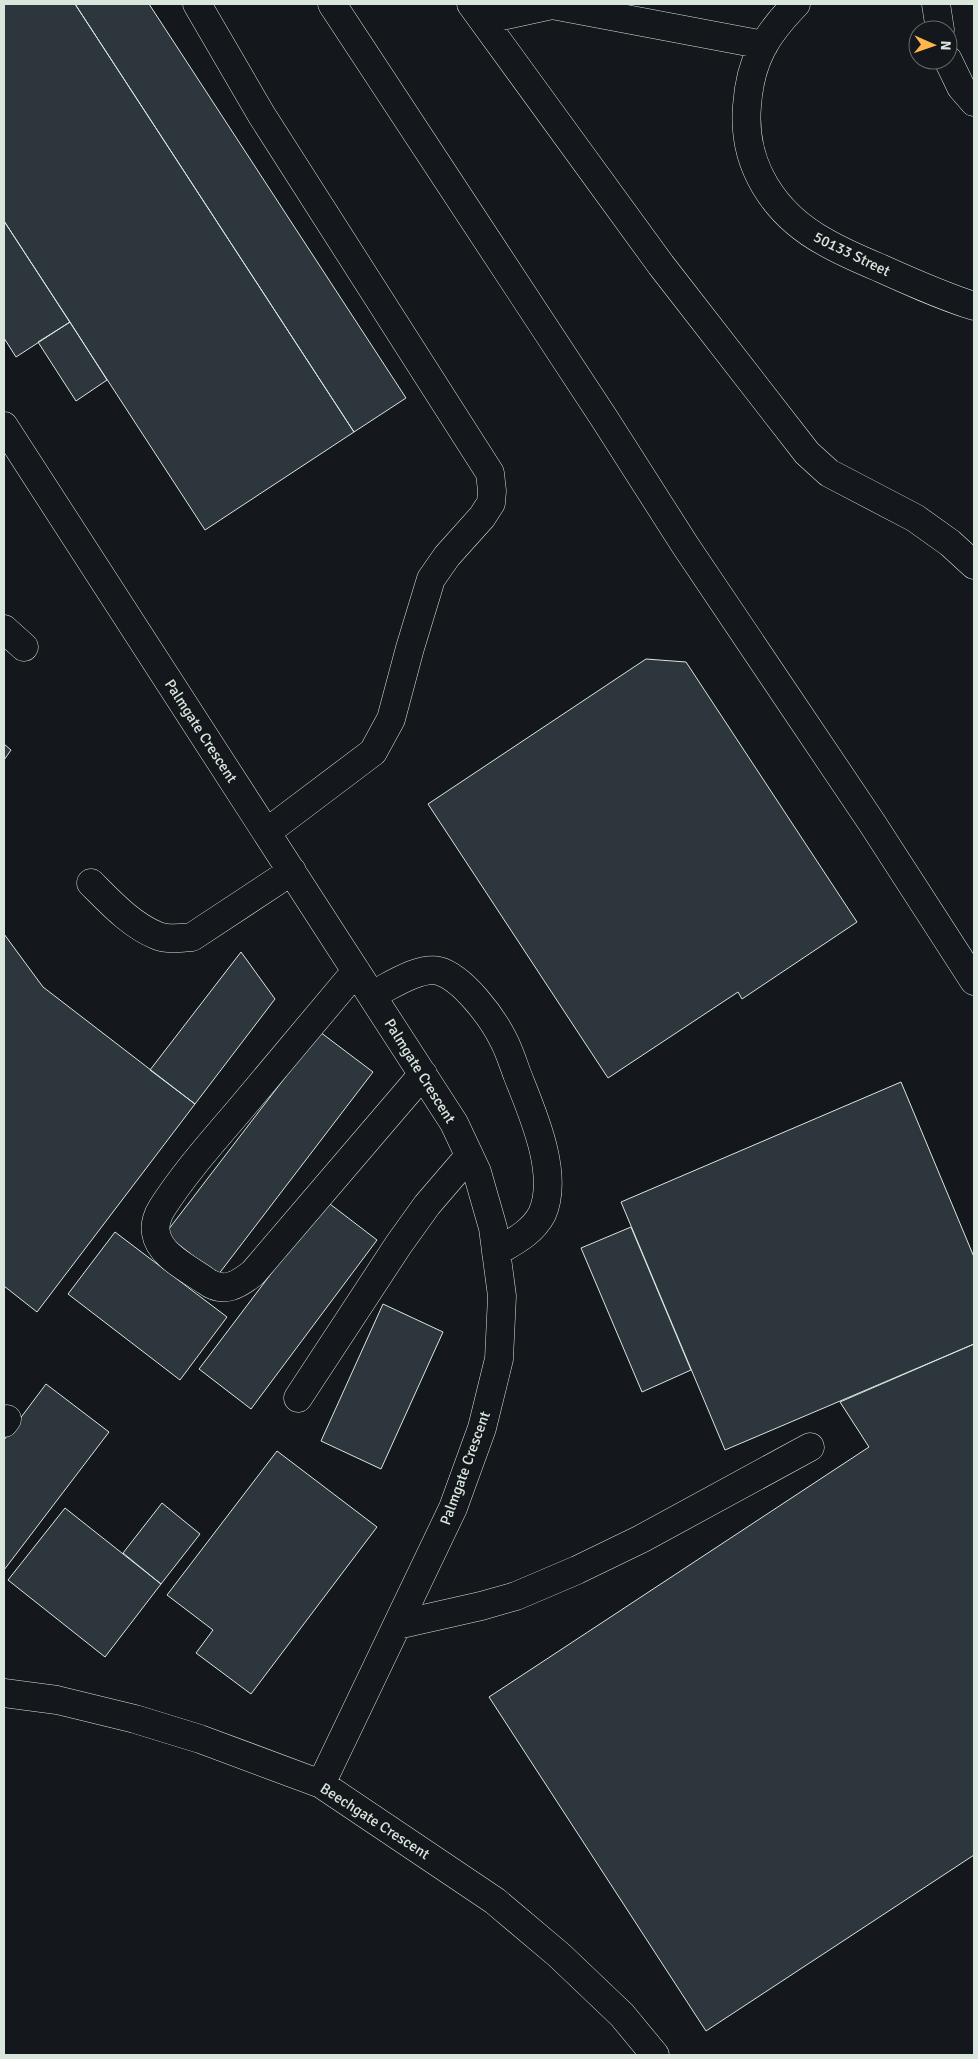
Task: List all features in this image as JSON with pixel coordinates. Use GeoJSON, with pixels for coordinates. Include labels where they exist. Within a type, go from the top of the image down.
{"type":"FeatureCollection","features":[{"type":"Feature","properties":{"kind":"street"},"geometry":{"type":"LineString","coordinates":[[197,4],[261,114],[490,473],[492,491],[491,503],[482,517],[447,556],[432,579],[410,648],[391,719],[373,752],[267,832]]}},
{"type":"Feature","properties":{"kind":"street"},"geometry":{"type":"LineString","coordinates":[[332,4],[583,385],[685,545],[872,823],[974,981]]}},
{"type":"Feature","properties":{"kind":"street"},"geometry":{"type":"LineString","coordinates":[[764,45],[552,4],[477,12],[661,265],[807,453],[829,473],[915,518],[950,543],[974,565]]}},
{"type":"Feature","properties":{"kind":"street","name":"50133 Street"},"geometry":{"type":"LineString","coordinates":[[796,4],[778,23],[759,52],[749,83],[746,123],[749,150],[759,178],[777,204],[804,229],[824,242],[942,296],[974,306]]}},
{"type":"Feature","properties":{"kind":"street"},"geometry":{"type":"LineString","coordinates":[[936,4],[938,20]]}},
{"type":"Feature","properties":{"kind":"street"},"geometry":{"type":"LineString","coordinates":[[953,70],[961,87],[974,102]]}},
{"type":"Feature","properties":{"kind":"street","name":"Palmgate Crescent"},"geometry":{"type":"LineString","coordinates":[[4,426],[454,1123],[480,1182],[493,1228],[502,1296],[499,1359],[482,1428],[454,1508],[320,1784]]}},
{"type":"Feature","properties":{"kind":"street"},"geometry":{"type":"LineString","coordinates":[[4,629],[24,647]]}},
{"type":"Feature","properties":{"kind":"street"},"geometry":{"type":"LineString","coordinates":[[91,884],[116,908],[140,925],[158,936],[176,939],[192,937],[292,871]]}},
{"type":"Feature","properties":{"kind":"street"},"geometry":{"type":"LineString","coordinates":[[356,970],[207,1148],[161,1209],[156,1224],[156,1233],[163,1250],[213,1286],[225,1288],[235,1286],[245,1280],[253,1273],[422,1074]]}},
{"type":"Feature","properties":{"kind":"street"},"geometry":{"type":"LineString","coordinates":[[372,995],[420,971],[438,971],[456,979],[470,992],[503,1038],[536,1122],[548,1175],[547,1196],[542,1214],[528,1233],[496,1252]]}},
{"type":"Feature","properties":{"kind":"street"},"geometry":{"type":"LineString","coordinates":[[298,1398],[399,1244],[427,1205],[469,1156]]}},
{"type":"Feature","properties":{"kind":"street"},"geometry":{"type":"LineString","coordinates":[[397,1625],[516,1596],[577,1570],[641,1539],[810,1447]]}},
{"type":"Feature","properties":{"kind":"street","name":"Beechgate Crescent"},"geometry":{"type":"LineString","coordinates":[[4,1693],[58,1700],[135,1718],[200,1739],[320,1784],[495,1901],[560,1955],[622,2015],[655,2055]]}},
{"type":"Feature","properties":{"kind":"building"},"geometry":{"type":"Polygon","coordinates":[[[4,4],[75,4],[354,432],[205,530],[4,221],[4,4]]]}},
{"type":"Feature","properties":{"kind":"building"},"geometry":{"type":"Polygon","coordinates":[[[75,4],[149,4],[406,398],[354,432],[75,4]]]}},
{"type":"Feature","properties":{"kind":"building"},"geometry":{"type":"Polygon","coordinates":[[[4,221],[70,322],[16,357],[4,338],[4,221]]]}},
{"type":"Feature","properties":{"kind":"building"},"geometry":{"type":"Polygon","coordinates":[[[70,322],[107,380],[76,401],[38,342],[70,322]]]}},
{"type":"Feature","properties":{"kind":"building"},"geometry":{"type":"Polygon","coordinates":[[[646,659],[686,662],[857,922],[742,999],[738,992],[608,1078],[428,804],[646,659]]]}},
{"type":"Feature","properties":{"kind":"building"},"geometry":{"type":"Polygon","coordinates":[[[4,744],[11,750],[4,760],[4,744]]]}},
{"type":"Feature","properties":{"kind":"building"},"geometry":{"type":"Polygon","coordinates":[[[4,934],[43,987],[195,1104],[37,1312],[4,1286],[4,934]]]}},
{"type":"Feature","properties":{"kind":"building"},"geometry":{"type":"Polygon","coordinates":[[[241,952],[275,999],[195,1104],[150,1070],[241,952]]]}},
{"type":"Feature","properties":{"kind":"building"},"geometry":{"type":"Polygon","coordinates":[[[320,1032],[373,1072],[218,1275],[165,1234],[320,1032]]]}},
{"type":"Feature","properties":{"kind":"building"},"geometry":{"type":"Polygon","coordinates":[[[901,1082],[974,1257],[974,1344],[725,1450],[621,1202],[901,1082]]]}},
{"type":"Feature","properties":{"kind":"building"},"geometry":{"type":"Polygon","coordinates":[[[326,1201],[377,1240],[251,1409],[199,1369],[326,1201]]]}},
{"type":"Feature","properties":{"kind":"building"},"geometry":{"type":"Polygon","coordinates":[[[631,1227],[691,1370],[642,1392],[581,1248],[631,1227]]]}},
{"type":"Feature","properties":{"kind":"building"},"geometry":{"type":"Polygon","coordinates":[[[115,1232],[227,1317],[180,1380],[68,1294],[115,1232]]]}},
{"type":"Feature","properties":{"kind":"building"},"geometry":{"type":"Polygon","coordinates":[[[383,1304],[443,1332],[381,1469],[321,1441],[383,1304]]]}},
{"type":"Feature","properties":{"kind":"building"},"geometry":{"type":"Polygon","coordinates":[[[974,1344],[974,1855],[706,2031],[489,1697],[869,1447],[840,1402],[974,1344]]]}},
{"type":"Feature","properties":{"kind":"building"},"geometry":{"type":"Polygon","coordinates":[[[46,1384],[109,1432],[4,1570],[4,1440],[46,1384]]]}},
{"type":"Feature","properties":{"kind":"building"},"geometry":{"type":"Polygon","coordinates":[[[277,1451],[377,1527],[251,1694],[196,1653],[213,1630],[167,1595],[277,1451]]]}},
{"type":"Feature","properties":{"kind":"building"},"geometry":{"type":"Polygon","coordinates":[[[162,1503],[200,1534],[161,1584],[123,1553],[162,1503]]]}},
{"type":"Feature","properties":{"kind":"building"},"geometry":{"type":"Polygon","coordinates":[[[65,1508],[161,1584],[105,1657],[8,1580],[65,1508]]]}}]}
